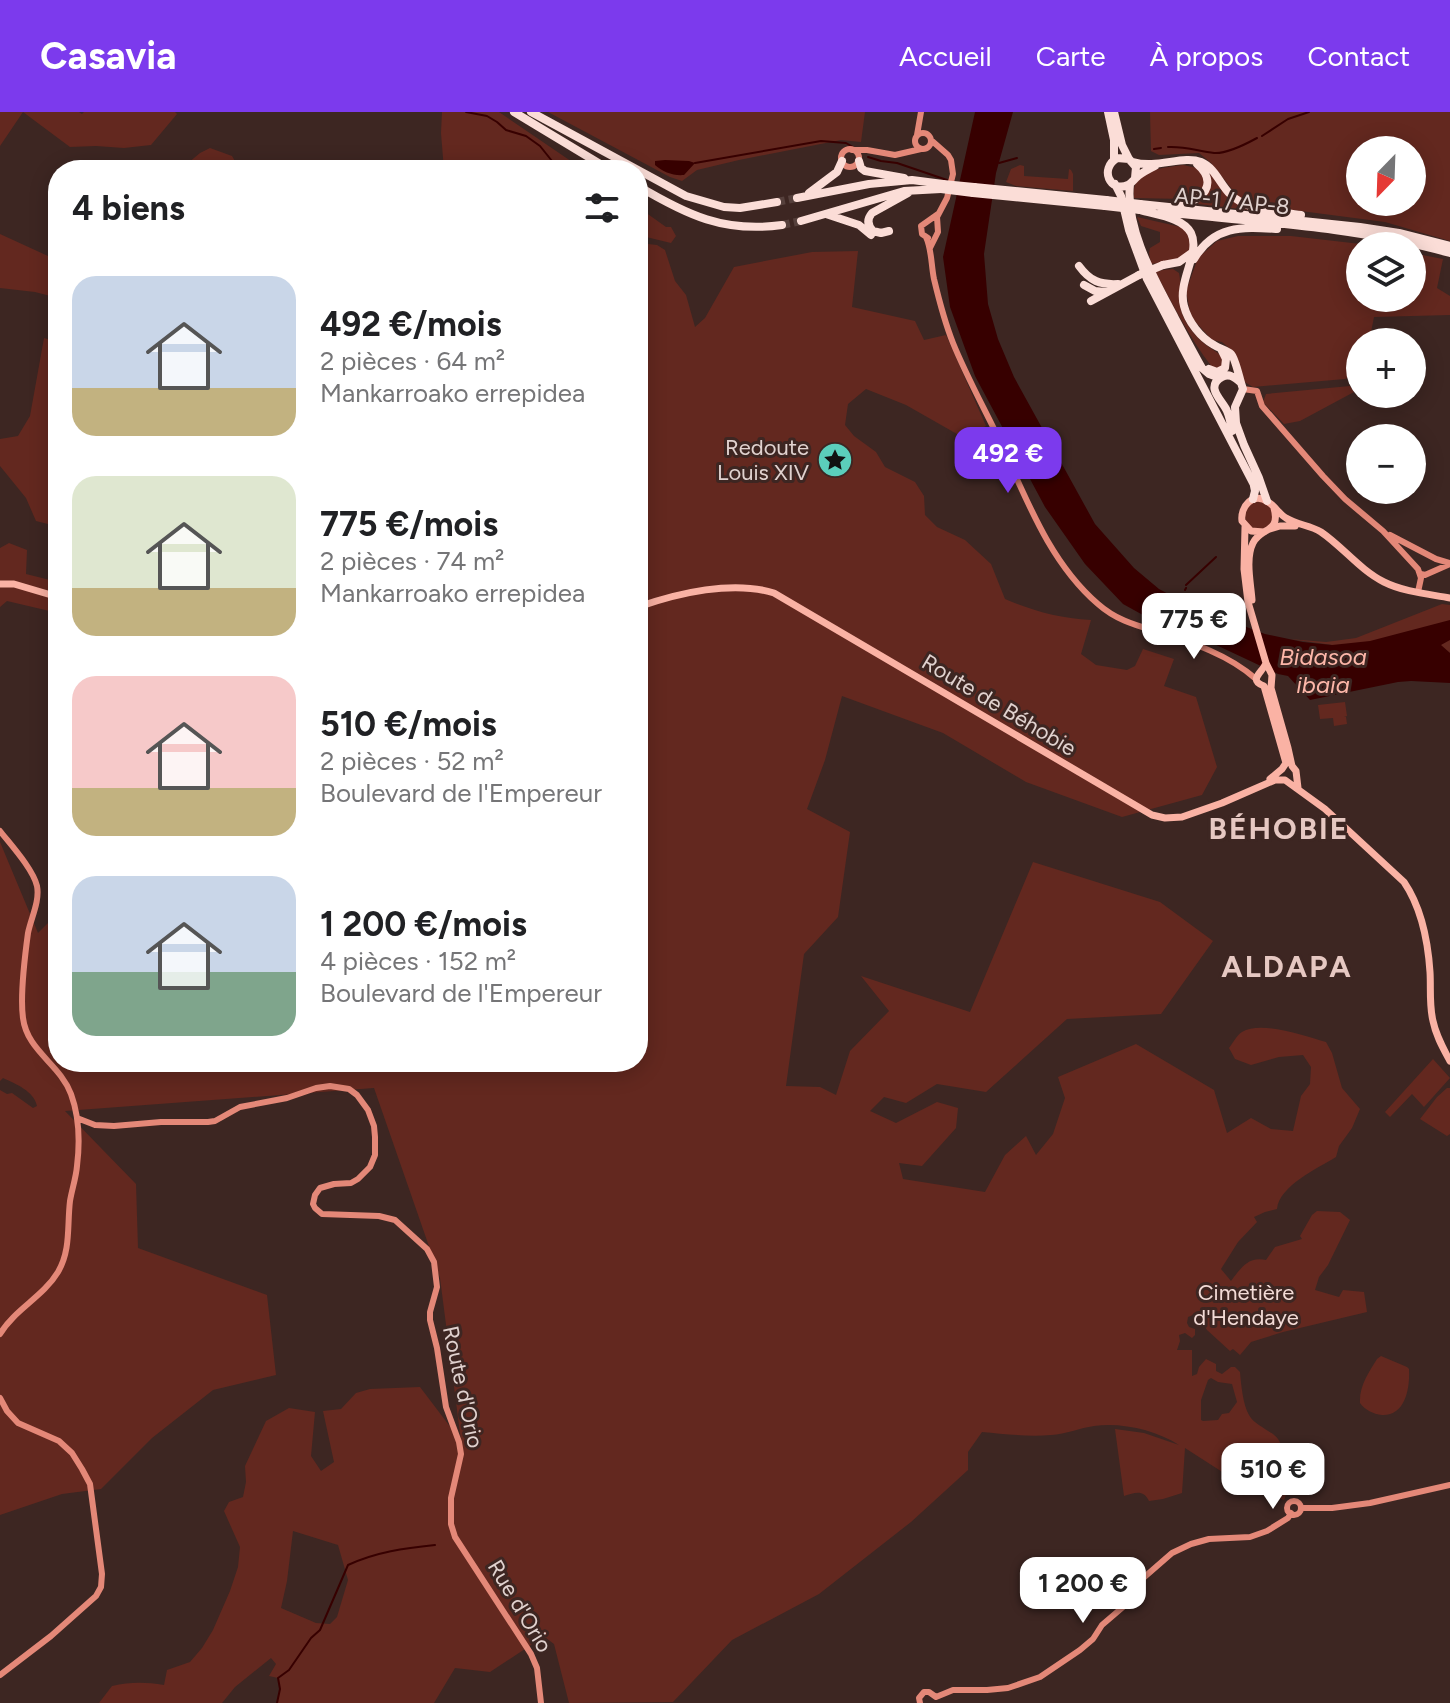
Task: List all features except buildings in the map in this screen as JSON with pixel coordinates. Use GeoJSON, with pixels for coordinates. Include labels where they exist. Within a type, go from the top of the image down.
{"type":"FeatureCollection","features":[{"type":"Feature","properties":{"kind":"highway"},"geometry":{"type":"LineString","coordinates":[[514,112],[593,160]]}},
{"type":"Feature","properties":{"kind":"highway"},"geometry":{"type":"LineString","coordinates":[[531,112],[620,160]]}},
{"type":"Feature","properties":{"kind":"highway"},"geometry":{"type":"LineString","coordinates":[[1108,112],[1114,159]]}},
{"type":"Feature","properties":{"kind":"highway"},"geometry":{"type":"LineString","coordinates":[[1114,112],[1122,145],[1136,170],[1129,196],[1147,263],[1205,371],[1234,377],[1242,386]]}},
{"type":"Feature","properties":{"kind":"highway"},"geometry":{"type":"LineString","coordinates":[[1158,165],[1123,186],[1110,180],[1107,171],[1114,159],[1121,157],[1145,165],[1197,161],[1208,166],[1229,193],[1245,204],[1344,228]]}},
{"type":"Feature","properties":{"kind":"highway"},"geometry":{"type":"LineString","coordinates":[[859,160],[865,171],[914,185]]}},
{"type":"Feature","properties":{"kind":"highway"},"geometry":{"type":"LineString","coordinates":[[842,161],[837,172],[801,197],[869,184],[914,185]]}},
{"type":"Feature","properties":{"kind":"highway"},"geometry":{"type":"LineString","coordinates":[[1154,205],[1192,202],[1203,195],[1207,185],[1205,172],[1198,164],[1185,161]]}},
{"type":"Feature","properties":{"kind":"highway"},"geometry":{"type":"LineString","coordinates":[[648,175],[686,196],[705,202],[732,207],[777,202]]}},
{"type":"Feature","properties":{"kind":"highway"},"geometry":{"type":"LineString","coordinates":[[1115,184],[1141,266],[1253,483]]}},
{"type":"Feature","properties":{"kind":"highway"},"geometry":{"type":"LineString","coordinates":[[801,221],[914,185]]}},
{"type":"Feature","properties":{"kind":"highway"},"geometry":{"type":"LineString","coordinates":[[825,213],[859,225],[871,234],[885,234],[873,231],[868,223],[871,215],[914,185]]}},
{"type":"Feature","properties":{"kind":"highway","name":"AP-1 / AP-8"},"geometry":{"type":"LineString","coordinates":[[914,185],[1399,233],[1450,246]]}},
{"type":"Feature","properties":{"kind":"highway"},"geometry":{"type":"LineString","coordinates":[[648,192],[685,212],[729,226],[759,228],[782,225]]}},
{"type":"Feature","properties":{"kind":"highway","name":"AP-1 / AP-8"},"geometry":{"type":"LineString","coordinates":[[1140,207],[1154,205],[1344,228],[1450,253]]}},
{"type":"Feature","properties":{"kind":"highway"},"geometry":{"type":"LineString","coordinates":[[1140,207],[1183,224],[1193,237],[1193,251],[1184,280],[1183,300],[1187,316],[1206,339],[1234,357],[1242,386],[1234,409],[1237,428],[1267,501]]}},
{"type":"Feature","properties":{"kind":"highway"},"geometry":{"type":"LineString","coordinates":[[1184,280],[1199,251],[1212,238],[1227,231],[1244,228],[1330,232],[1344,228]]}},
{"type":"Feature","properties":{"kind":"highway"},"geometry":{"type":"LineString","coordinates":[[1091,301],[1151,268],[1183,260],[1193,251]]}},
{"type":"Feature","properties":{"kind":"highway"},"geometry":{"type":"LineString","coordinates":[[1167,265],[1180,269],[1184,280]]}},
{"type":"Feature","properties":{"kind":"highway"},"geometry":{"type":"LineString","coordinates":[[1079,266],[1099,283],[1123,283]]}},
{"type":"Feature","properties":{"kind":"highway"},"geometry":{"type":"LineString","coordinates":[[1084,285],[1106,292]]}},
{"type":"Feature","properties":{"kind":"highway"},"geometry":{"type":"LineString","coordinates":[[1191,347],[1206,367],[1215,372],[1222,371],[1227,363],[1221,349]]}},
{"type":"Feature","properties":{"kind":"highway"},"geometry":{"type":"LineString","coordinates":[[1214,392],[1215,384],[1231,369],[1228,356],[1221,349]]}},
{"type":"Feature","properties":{"kind":"highway"},"geometry":{"type":"LineString","coordinates":[[1195,369],[1229,417],[1248,465],[1255,491],[1253,499]]}},
{"type":"Feature","properties":{"kind":"highway"},"geometry":{"type":"LineString","coordinates":[[1222,403],[1238,401]]}},
{"type":"Feature","properties":{"kind":"main road"},"geometry":{"type":"LineString","coordinates":[[1256,627],[1248,602],[1244,569],[1245,527],[1242,519],[1246,504],[1253,499],[1267,501],[1290,521],[1320,532],[1383,583],[1450,599]]}},
{"type":"Feature","properties":{"kind":"main road"},"geometry":{"type":"LineString","coordinates":[[1267,685],[1259,684],[1261,668],[1250,565],[1254,540],[1267,531],[1276,519],[1274,508]]}},
{"type":"Feature","properties":{"kind":"main road"},"geometry":{"type":"LineString","coordinates":[[1245,527],[1254,533],[1291,525],[1312,530],[1365,573],[1383,583],[1401,591],[1450,599]]}},
{"type":"Feature","properties":{"kind":"main road"},"geometry":{"type":"LineString","coordinates":[[0,584],[14,584],[48,594]]}},
{"type":"Feature","properties":{"kind":"main road","name":"Route de Béhobie"},"geometry":{"type":"LineString","coordinates":[[648,606],[717,590],[746,588],[774,593],[1152,815],[1182,817],[1266,783],[1286,781]]}},
{"type":"Feature","properties":{"kind":"main road"},"geometry":{"type":"LineString","coordinates":[[1261,668],[1273,677],[1267,685]]}},
{"type":"Feature","properties":{"kind":"main road"},"geometry":{"type":"LineString","coordinates":[[1267,685],[1285,755],[1286,768],[1281,774],[1325,809],[1404,882],[1412,895],[1429,960],[1433,1022],[1438,1040],[1450,1061]]}},
{"type":"Feature","properties":{"kind":"main road"},"geometry":{"type":"LineString","coordinates":[[1286,768],[1296,771],[1298,788]]}},
{"type":"Feature","properties":{"kind":"main road","name":"Route de Béhobie"},"geometry":{"type":"LineString","coordinates":[[1266,783],[1286,768]]}},
{"type":"Feature","properties":{"kind":"main road"},"geometry":{"type":"LineString","coordinates":[[1286,781],[1296,776]]}},
{"type":"Feature","properties":{"kind":"street"},"geometry":{"type":"LineString","coordinates":[[921,116],[927,145]]}},
{"type":"Feature","properties":{"kind":"street"},"geometry":{"type":"LineString","coordinates":[[916,139],[921,116]]}},
{"type":"Feature","properties":{"kind":"street"},"geometry":{"type":"LineString","coordinates":[[909,152],[921,133],[926,133]]}},
{"type":"Feature","properties":{"kind":"street"},"geometry":{"type":"LineString","coordinates":[[916,139],[942,150],[951,160],[953,174],[947,198],[938,214],[924,223],[921,229],[930,248],[936,287],[953,344],[1039,525],[1062,563],[1095,602],[1115,617],[1204,648],[1247,671],[1261,668]]}},
{"type":"Feature","properties":{"kind":"street"},"geometry":{"type":"LineString","coordinates":[[872,151],[864,153],[855,166],[845,166],[842,161],[844,152],[852,150],[872,151],[890,155],[927,145]]}},
{"type":"Feature","properties":{"kind":"street"},"geometry":{"type":"LineString","coordinates":[[852,150],[858,154],[859,160]]}},
{"type":"Feature","properties":{"kind":"street"},"geometry":{"type":"LineString","coordinates":[[930,248],[938,232],[938,214]]}},
{"type":"Feature","properties":{"kind":"street"},"geometry":{"type":"LineString","coordinates":[[929,221],[937,225]]}},
{"type":"Feature","properties":{"kind":"street"},"geometry":{"type":"LineString","coordinates":[[926,237],[934,237]]}},
{"type":"Feature","properties":{"kind":"street"},"geometry":{"type":"LineString","coordinates":[[1242,386],[1257,391],[1262,406],[1323,476],[1383,531],[1418,569],[1421,574],[1418,592]]}},
{"type":"Feature","properties":{"kind":"street"},"geometry":{"type":"LineString","coordinates":[[1383,531],[1450,564]]}},
{"type":"Feature","properties":{"kind":"street"},"geometry":{"type":"LineString","coordinates":[[1421,574],[1450,564]]}},
{"type":"Feature","properties":{"kind":"street"},"geometry":{"type":"LineString","coordinates":[[0,831],[33,876],[37,887],[26,952],[22,1016],[32,1044],[48,1062]]}},
{"type":"Feature","properties":{"kind":"street"},"geometry":{"type":"LineString","coordinates":[[0,1334],[9,1321],[51,1281],[67,1252],[70,1204],[77,1168],[77,1118],[70,1091],[58,1072]]}},
{"type":"Feature","properties":{"kind":"street","name":"Route d'Orio"},"geometry":{"type":"LineString","coordinates":[[77,1118],[95,1125],[114,1126],[208,1122],[240,1107],[287,1098],[316,1088],[341,1086],[357,1095],[368,1110],[374,1126],[373,1161],[351,1183],[320,1188],[313,1204],[322,1214],[379,1216],[395,1220],[427,1249],[434,1262],[437,1287],[430,1320],[446,1407],[461,1454],[451,1498],[453,1532]]}},
{"type":"Feature","properties":{"kind":"street"},"geometry":{"type":"LineString","coordinates":[[0,1398],[18,1423],[59,1441],[72,1453],[82,1469],[90,1484],[102,1574],[101,1587],[96,1596],[0,1675]]}},
{"type":"Feature","properties":{"kind":"street"},"geometry":{"type":"LineString","coordinates":[[1301,1508],[1370,1503],[1450,1485]]}},
{"type":"Feature","properties":{"kind":"street"},"geometry":{"type":"LineString","coordinates":[[1291,1513],[1288,1508],[1291,1502],[1297,1502],[1301,1508]]}},
{"type":"Feature","properties":{"kind":"street"},"geometry":{"type":"LineString","coordinates":[[1291,1513],[1297,1514],[1301,1508]]}},
{"type":"Feature","properties":{"kind":"street"},"geometry":{"type":"LineString","coordinates":[[920,1703],[919,1698],[924,1692],[929,1692],[936,1700],[953,1690],[1008,1688],[1040,1677],[1093,1639],[1102,1625],[1123,1607],[1141,1580],[1172,1553],[1209,1539],[1250,1537],[1267,1531],[1291,1513]]}},
{"type":"Feature","properties":{"kind":"street","name":"Rue d'Orio"},"geometry":{"type":"LineString","coordinates":[[453,1532],[531,1654],[537,1668],[541,1703]]}},
{"type":"Feature","properties":{"kind":"green space"},"geometry":{"type":"Polygon","coordinates":[[[0,112],[23,112],[0,146],[0,112]]]}},
{"type":"Feature","properties":{"kind":"green space"},"geometry":{"type":"Polygon","coordinates":[[[23,112],[177,114],[151,145],[124,148],[70,147],[23,112]]]}},
{"type":"Feature","properties":{"kind":"green space"},"geometry":{"type":"Polygon","coordinates":[[[442,112],[499,112],[569,160],[443,160],[442,112]]]}},
{"type":"Feature","properties":{"kind":"green space"},"geometry":{"type":"Polygon","coordinates":[[[548,112],[865,112],[861,142],[841,140],[739,160],[697,170],[682,181],[648,165],[648,160],[638,160],[548,112]]]}},
{"type":"Feature","properties":{"kind":"green space"},"geometry":{"type":"Polygon","coordinates":[[[1150,112],[1450,112],[1450,241],[1385,222],[1270,207],[1239,198],[1199,153],[1159,155],[1151,151],[1150,112]]]}},
{"type":"Feature","properties":{"kind":"green space"},"geometry":{"type":"Polygon","coordinates":[[[210,148],[232,156],[234,160],[192,160],[210,148]]]}},
{"type":"Feature","properties":{"kind":"green space"},"geometry":{"type":"Polygon","coordinates":[[[1183,165],[1197,168],[1205,179],[1201,193],[1185,199],[1134,198],[1134,189],[1142,176],[1157,169],[1183,165]]]}},
{"type":"Feature","properties":{"kind":"green space"},"geometry":{"type":"Polygon","coordinates":[[[1024,166],[1024,176],[1068,179],[1069,169],[1073,174],[1073,191],[1016,186],[1006,182],[1011,169],[1024,166]]]}},
{"type":"Feature","properties":{"kind":"green space"},"geometry":{"type":"Polygon","coordinates":[[[1210,174],[1249,210],[1198,204],[1210,189],[1210,174]]]}},
{"type":"Feature","properties":{"kind":"green space"},"geometry":{"type":"Polygon","coordinates":[[[648,214],[666,227],[671,227],[676,236],[671,243],[648,237],[648,214]]]}},
{"type":"Feature","properties":{"kind":"green space"},"geometry":{"type":"Polygon","coordinates":[[[1137,217],[1185,228],[1193,241],[1188,253],[1174,261],[1151,264],[1150,248],[1160,242],[1160,232],[1141,226],[1137,217]]]}},
{"type":"Feature","properties":{"kind":"green space"},"geometry":{"type":"Polygon","coordinates":[[[0,234],[48,256],[48,295],[0,288],[0,234]]]}},
{"type":"Feature","properties":{"kind":"green space"},"geometry":{"type":"Polygon","coordinates":[[[1238,236],[1291,236],[1346,242],[1346,312],[1426,312],[1426,256],[1443,259],[1437,288],[1450,296],[1450,315],[1374,317],[1372,328],[1346,328],[1346,378],[1253,387],[1243,381],[1235,353],[1222,342],[1212,340],[1191,317],[1186,291],[1198,258],[1217,241],[1238,236]]]}},
{"type":"Feature","properties":{"kind":"green space","name":"Cimetière d'Hendaye"},"geometry":{"type":"Polygon","coordinates":[[[648,244],[665,250],[675,281],[686,295],[695,327],[705,318],[734,267],[812,252],[858,251],[852,307],[915,321],[924,340],[946,335],[986,426],[964,438],[906,405],[866,389],[848,404],[845,425],[876,452],[885,467],[915,482],[924,496],[925,515],[937,527],[965,540],[991,564],[1005,599],[1047,613],[1091,620],[1081,654],[1096,665],[1127,670],[1135,666],[1143,649],[1174,659],[1164,686],[1196,697],[1217,767],[1202,795],[1122,817],[1026,782],[943,733],[842,696],[825,760],[807,809],[850,832],[838,917],[804,954],[786,1086],[820,1087],[836,1095],[850,1051],[889,1011],[861,976],[970,1012],[1033,862],[1160,902],[1213,941],[1161,1014],[1067,1019],[986,1092],[937,1084],[906,1103],[884,1097],[870,1111],[896,1123],[937,1102],[958,1108],[956,1128],[922,1166],[899,1163],[903,1179],[985,1192],[1005,1155],[1026,1136],[1036,1155],[1053,1134],[1065,1098],[1058,1077],[1136,1044],[1214,1090],[1227,1133],[1251,1118],[1271,1129],[1293,1131],[1301,1096],[1310,1084],[1311,1067],[1303,1055],[1279,1057],[1251,1065],[1235,1059],[1229,1048],[1240,1033],[1250,1029],[1271,1028],[1307,1036],[1326,1042],[1342,1088],[1360,1109],[1336,1157],[1292,1185],[1279,1201],[1277,1209],[1254,1217],[1257,1222],[1238,1242],[1221,1269],[1231,1281],[1250,1261],[1266,1260],[1275,1247],[1302,1239],[1300,1236],[1317,1211],[1340,1212],[1350,1220],[1315,1290],[1339,1297],[1343,1290],[1364,1292],[1367,1312],[1251,1342],[1240,1355],[1233,1349],[1230,1351],[1193,1315],[1188,1317],[1187,1323],[1195,1329],[1195,1335],[1192,1338],[1185,1333],[1179,1335],[1177,1350],[1192,1350],[1192,1376],[1197,1374],[1206,1359],[1216,1364],[1216,1371],[1222,1374],[1231,1367],[1240,1372],[1249,1415],[1278,1439],[1284,1452],[1288,1478],[1284,1500],[1241,1484],[1185,1448],[1182,1493],[1149,1501],[1141,1493],[1124,1496],[1115,1429],[1144,1433],[1179,1445],[1138,1428],[1104,1425],[1042,1436],[982,1432],[968,1452],[968,1470],[911,1522],[819,1594],[732,1640],[673,1702],[569,1703],[554,1644],[546,1638],[490,1672],[455,1668],[434,1703],[277,1703],[280,1689],[278,1678],[269,1676],[276,1664],[271,1658],[235,1687],[222,1703],[99,1703],[112,1686],[138,1683],[164,1685],[167,1670],[190,1662],[213,1630],[238,1567],[240,1547],[224,1511],[229,1502],[243,1497],[245,1466],[266,1421],[289,1408],[315,1412],[311,1456],[321,1471],[334,1462],[323,1411],[341,1409],[356,1393],[370,1389],[420,1387],[461,1441],[440,1278],[374,1088],[65,1111],[136,1184],[138,1248],[267,1295],[276,1375],[213,1390],[152,1438],[101,1489],[62,1494],[0,1515],[0,1090],[12,1093],[33,1108],[37,1106],[24,1089],[3,1078],[0,1081],[0,842],[38,933],[48,923],[48,1072],[648,1072],[648,244]],[[1211,1378],[1208,1380],[1201,1400],[1203,1421],[1218,1420],[1222,1414],[1229,1413],[1237,1402],[1232,1384],[1211,1378]],[[293,1531],[281,1608],[316,1623],[330,1624],[337,1617],[348,1580],[338,1545],[293,1531]]]}},
{"type":"Feature","properties":{"kind":"green space"},"geometry":{"type":"Polygon","coordinates":[[[1173,269],[1179,273],[1184,317],[1199,338],[1221,357],[1225,363],[1220,369],[1212,367],[1196,344],[1155,271],[1173,269]]]}},
{"type":"Feature","properties":{"kind":"green space"},"geometry":{"type":"Polygon","coordinates":[[[44,338],[48,339],[48,524],[36,521],[26,498],[0,466],[0,439],[18,436],[30,416],[44,338]]]}},
{"type":"Feature","properties":{"kind":"green space"},"geometry":{"type":"Polygon","coordinates":[[[1346,386],[1346,396],[1300,421],[1284,424],[1263,402],[1266,394],[1346,386]]]}},
{"type":"Feature","properties":{"kind":"green space"},"geometry":{"type":"Polygon","coordinates":[[[1259,502],[1269,506],[1273,516],[1269,526],[1259,530],[1249,526],[1245,516],[1249,506],[1259,502]]]}},
{"type":"Feature","properties":{"kind":"green space"},"geometry":{"type":"Polygon","coordinates":[[[9,543],[27,550],[26,574],[48,580],[48,611],[7,601],[0,607],[0,548],[9,543]]]}},
{"type":"Feature","properties":{"kind":"green space"},"geometry":{"type":"Polygon","coordinates":[[[1442,604],[1450,605],[1450,653],[1443,648],[1383,652],[1289,639],[1326,642],[1356,638],[1442,604]]]}},
{"type":"Feature","properties":{"kind":"green space"},"geometry":{"type":"Polygon","coordinates":[[[1345,702],[1347,724],[1334,726],[1333,718],[1320,719],[1318,705],[1345,702]]]}},
{"type":"Feature","properties":{"kind":"green space"},"geometry":{"type":"Polygon","coordinates":[[[1433,1059],[1450,1078],[1424,1107],[1412,1094],[1390,1117],[1385,1112],[1433,1059]]]}},
{"type":"Feature","properties":{"kind":"green space"},"geometry":{"type":"Polygon","coordinates":[[[1450,1088],[1450,1134],[1447,1136],[1420,1119],[1450,1088]]]}},
{"type":"Feature","properties":{"kind":"green space"},"geometry":{"type":"Polygon","coordinates":[[[1381,1356],[1409,1369],[1409,1384],[1401,1406],[1390,1414],[1382,1415],[1364,1408],[1360,1403],[1365,1380],[1381,1356]]]}},
{"type":"Feature","properties":{"kind":"water","name":"Bidasoa ibaia"},"geometry":{"type":"Polygon","coordinates":[[[975,112],[1013,112],[996,173],[984,254],[988,304],[998,339],[1014,377],[1095,524],[1134,568],[1159,589],[1191,606],[1265,634],[1332,645],[1370,641],[1450,620],[1450,640],[1441,645],[1450,653],[1450,683],[1398,682],[1310,700],[1288,676],[1161,625],[1123,604],[1085,564],[1045,507],[975,376],[950,307],[943,257],[975,112]]]}},
{"type":"Feature","properties":{"kind":"water"},"geometry":{"type":"Polygon","coordinates":[[[655,161],[695,163],[684,175],[676,175],[655,165],[655,161]]]}},
{"type":"Feature","properties":{"kind":"waterway"},"geometry":{"type":"LineString","coordinates":[[466,112],[487,116],[506,130],[526,136],[540,146],[551,160]]}},
{"type":"Feature","properties":{"kind":"waterway"},"geometry":{"type":"LineString","coordinates":[[1262,136],[1288,119],[1309,112]]}},
{"type":"Feature","properties":{"kind":"waterway"},"geometry":{"type":"LineString","coordinates":[[1168,147],[1219,153],[1257,138]]}},
{"type":"Feature","properties":{"kind":"waterway"},"geometry":{"type":"LineString","coordinates":[[695,163],[821,141],[846,143],[853,147]]}},
{"type":"Feature","properties":{"kind":"waterway"},"geometry":{"type":"LineString","coordinates":[[1154,149],[1161,148]]}},
{"type":"Feature","properties":{"kind":"waterway"},"geometry":{"type":"LineString","coordinates":[[868,157],[947,180]]}},
{"type":"Feature","properties":{"kind":"waterway"},"geometry":{"type":"LineString","coordinates":[[999,163],[1017,158]]}},
{"type":"Feature","properties":{"kind":"waterway"},"geometry":{"type":"LineString","coordinates":[[1186,585],[1216,557]]}},
{"type":"Feature","properties":{"kind":"waterway"},"geometry":{"type":"LineString","coordinates":[[277,1703],[280,1689],[278,1678],[289,1670],[320,1630],[348,1565],[391,1551],[435,1545]]}},
{"type":"Feature","properties":{"kind":"tunnel"},"geometry":{"type":"LineString","coordinates":[[777,202],[797,198]]}},
{"type":"Feature","properties":{"kind":"tunnel"},"geometry":{"type":"LineString","coordinates":[[782,225],[801,221]]}},
{"type":"Feature","properties":{"kind":"place","name":"Redoute Louis XIV"},"geometry":{"type":"Point","coordinates":[835,460]}},
{"type":"Feature","properties":{"kind":"district","name":"BÉHOBIE"},"geometry":{"type":"Point","coordinates":[1279,828]}},
{"type":"Feature","properties":{"kind":"district","name":"ALDAPA"},"geometry":{"type":"Point","coordinates":[1287,966]}}]}
